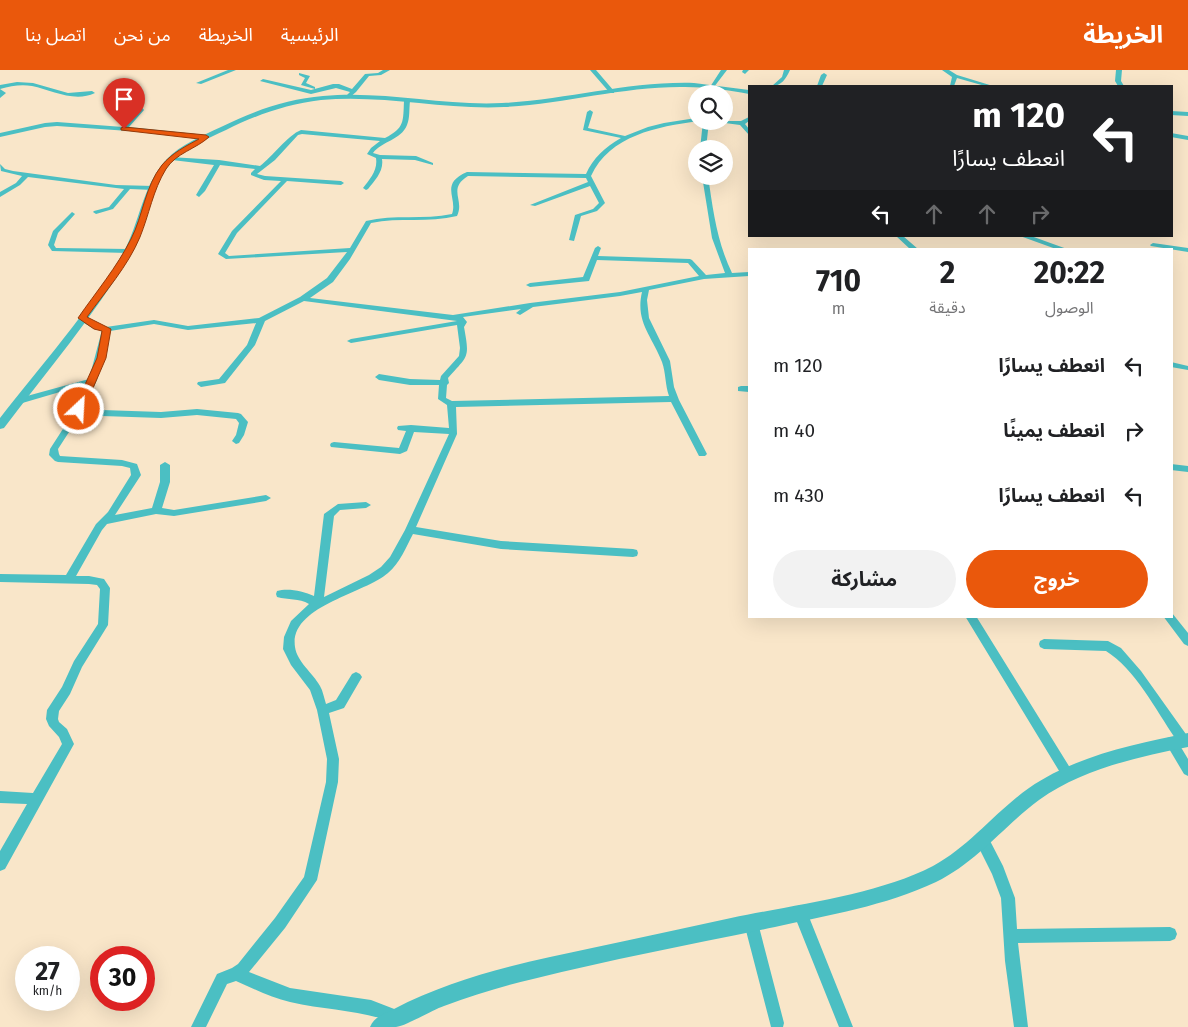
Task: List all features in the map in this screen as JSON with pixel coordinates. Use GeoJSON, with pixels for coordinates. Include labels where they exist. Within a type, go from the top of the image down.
{"type":"FeatureCollection","features":[{"type":"Feature","properties":{"kind":"street"},"geometry":{"type":"LineString","coordinates":[[199,83],[233,70]]}},
{"type":"Feature","properties":{"kind":"street"},"geometry":{"type":"LineString","coordinates":[[351,94],[367,74],[379,74],[387,70]]}},
{"type":"Feature","properties":{"kind":"street"},"geometry":{"type":"LineString","coordinates":[[593,70],[612,92]]}},
{"type":"Feature","properties":{"kind":"street"},"geometry":{"type":"LineString","coordinates":[[713,85],[724,70]]}},
{"type":"Feature","properties":{"kind":"street"},"geometry":{"type":"LineString","coordinates":[[775,85],[784,78],[787,70]]}},
{"type":"Feature","properties":{"kind":"street"},"geometry":{"type":"LineString","coordinates":[[945,70],[955,76],[986,85]]}},
{"type":"Feature","properties":{"kind":"street"},"geometry":{"type":"LineString","coordinates":[[1119,70],[1118,81],[1120,85]]}},
{"type":"Feature","properties":{"kind":"street"},"geometry":{"type":"LineString","coordinates":[[301,74],[308,76],[302,82],[306,86],[316,88],[339,86],[351,94]]}},
{"type":"Feature","properties":{"kind":"street"},"geometry":{"type":"LineString","coordinates":[[819,85],[824,75]]}},
{"type":"Feature","properties":{"kind":"street"},"geometry":{"type":"LineString","coordinates":[[952,85],[955,76]]}},
{"type":"Feature","properties":{"kind":"street"},"geometry":{"type":"LineString","coordinates":[[263,81],[311,92],[339,86]]}},
{"type":"Feature","properties":{"kind":"street"},"geometry":{"type":"LineString","coordinates":[[0,87],[28,83],[66,94],[92,93]]}},
{"type":"Feature","properties":{"kind":"street"},"geometry":{"type":"LineString","coordinates":[[0,425],[82,318],[128,251],[136,238],[153,188],[161,172],[172,158],[206,137],[264,110],[351,94],[407,101],[504,105],[675,85],[688,85]]}},
{"type":"Feature","properties":{"kind":"street"},"geometry":{"type":"LineString","coordinates":[[733,89],[748,92]]}},
{"type":"Feature","properties":{"kind":"street"},"geometry":{"type":"LineString","coordinates":[[0,91],[3,93],[0,96]]}},
{"type":"Feature","properties":{"kind":"street"},"geometry":{"type":"LineString","coordinates":[[407,101],[405,124],[402,130],[376,146],[370,154],[379,157],[416,158],[431,164]]}},
{"type":"Feature","properties":{"kind":"street"},"geometry":{"type":"LineString","coordinates":[[124,129],[140,110],[138,105]]}},
{"type":"Feature","properties":{"kind":"street"},"geometry":{"type":"LineString","coordinates":[[590,112],[585,129],[625,138]]}},
{"type":"Feature","properties":{"kind":"street"},"geometry":{"type":"LineString","coordinates":[[1173,113],[1188,114]]}},
{"type":"Feature","properties":{"kind":"street"},"geometry":{"type":"LineString","coordinates":[[733,123],[742,124],[748,120]]}},
{"type":"Feature","properties":{"kind":"street"},"geometry":{"type":"LineString","coordinates":[[572,240],[578,215],[595,210],[602,203],[588,176],[591,165],[597,157],[625,138],[669,124],[688,121]]}},
{"type":"Feature","properties":{"kind":"street"},"geometry":{"type":"LineString","coordinates":[[0,135],[51,124],[206,137]]}},
{"type":"Feature","properties":{"kind":"street"},"geometry":{"type":"LineString","coordinates":[[742,124],[748,132]]}},
{"type":"Feature","properties":{"kind":"street"},"geometry":{"type":"LineString","coordinates":[[342,183],[285,180],[255,176],[253,174],[273,159],[296,134],[301,132],[385,140]]}},
{"type":"Feature","properties":{"kind":"street"},"geometry":{"type":"LineString","coordinates":[[1173,136],[1188,138]]}},
{"type":"Feature","properties":{"kind":"street"},"geometry":{"type":"LineString","coordinates":[[366,188],[381,163],[379,157]]}},
{"type":"Feature","properties":{"kind":"street"},"geometry":{"type":"LineString","coordinates":[[172,158],[260,168]]}},
{"type":"Feature","properties":{"kind":"street"},"geometry":{"type":"LineString","coordinates":[[199,195],[208,182],[210,173],[219,162]]}},
{"type":"Feature","properties":{"kind":"street"},"geometry":{"type":"LineString","coordinates":[[0,166],[9,172],[128,188],[153,188]]}},
{"type":"Feature","properties":{"kind":"street"},"geometry":{"type":"LineString","coordinates":[[1,193],[18,184],[28,174]]}},
{"type":"Feature","properties":{"kind":"street"},"geometry":{"type":"LineString","coordinates":[[82,318],[97,327],[106,329],[154,322],[188,328],[261,320],[303,299],[330,280],[339,271],[365,225],[373,221],[455,215],[457,209],[452,191],[459,179],[467,174],[588,176]]}},
{"type":"Feature","properties":{"kind":"street"},"geometry":{"type":"LineString","coordinates":[[285,180],[234,232],[221,254],[228,258],[352,250]]}},
{"type":"Feature","properties":{"kind":"street"},"geometry":{"type":"LineString","coordinates":[[533,205],[591,183]]}},
{"type":"Feature","properties":{"kind":"street"},"geometry":{"type":"LineString","coordinates":[[706,185],[714,241],[729,274]]}},
{"type":"Feature","properties":{"kind":"street"},"geometry":{"type":"LineString","coordinates":[[96,212],[111,208],[128,188]]}},
{"type":"Feature","properties":{"kind":"street"},"geometry":{"type":"LineString","coordinates":[[72,214],[54,232],[51,245],[54,250],[128,251]]}},
{"type":"Feature","properties":{"kind":"street"},"geometry":{"type":"LineString","coordinates":[[900,237],[914,248]]}},
{"type":"Feature","properties":{"kind":"street"},"geometry":{"type":"LineString","coordinates":[[1026,237],[1061,248]]}},
{"type":"Feature","properties":{"kind":"street"},"geometry":{"type":"LineString","coordinates":[[1153,245],[1188,250]]}},
{"type":"Feature","properties":{"kind":"street"},"geometry":{"type":"LineString","coordinates":[[530,285],[586,279],[598,248]]}},
{"type":"Feature","properties":{"kind":"street"},"geometry":{"type":"LineString","coordinates":[[594,258],[687,260],[704,277]]}},
{"type":"Feature","properties":{"kind":"street"},"geometry":{"type":"LineString","coordinates":[[351,341],[531,305],[592,298],[704,277],[748,274]]}},
{"type":"Feature","properties":{"kind":"street"},"geometry":{"type":"LineString","coordinates":[[646,289],[642,301],[644,318],[666,362],[671,378],[671,390],[702,454]]}},
{"type":"Feature","properties":{"kind":"street"},"geometry":{"type":"LineString","coordinates":[[303,299],[459,319]]}},
{"type":"Feature","properties":{"kind":"street"},"geometry":{"type":"LineString","coordinates":[[520,313],[531,305]]}},
{"type":"Feature","properties":{"kind":"street"},"geometry":{"type":"LineString","coordinates":[[459,319],[464,348],[463,356],[444,378],[442,399],[451,404],[675,399]]}},
{"type":"Feature","properties":{"kind":"street"},"geometry":{"type":"LineString","coordinates":[[201,384],[215,384],[222,381],[259,334],[261,320]]}},
{"type":"Feature","properties":{"kind":"street"},"geometry":{"type":"LineString","coordinates":[[69,579],[99,527],[111,514],[136,474],[134,466],[122,463],[58,459],[54,455],[54,450],[79,409],[93,380],[102,358],[106,329]]}},
{"type":"Feature","properties":{"kind":"street"},"geometry":{"type":"LineString","coordinates":[[1173,364],[1188,368]]}},
{"type":"Feature","properties":{"kind":"street"},"geometry":{"type":"LineString","coordinates":[[379,377],[410,382],[445,383]]}},
{"type":"Feature","properties":{"kind":"street"},"geometry":{"type":"LineString","coordinates":[[0,407],[93,380]]}},
{"type":"Feature","properties":{"kind":"street"},"geometry":{"type":"LineString","coordinates":[[198,1027],[222,979],[236,974],[243,969],[275,929],[310,880],[332,782],[332,759],[323,710],[315,688],[295,662],[289,649],[289,638],[295,624],[310,608],[373,578],[385,570],[394,560],[410,530],[454,431],[451,404]]}},
{"type":"Feature","properties":{"kind":"street"},"geometry":{"type":"LineString","coordinates":[[79,409],[102,413],[161,415],[197,412],[238,416],[244,422],[240,435],[236,440]]}},
{"type":"Feature","properties":{"kind":"street"},"geometry":{"type":"LineString","coordinates":[[334,445],[400,452],[404,448],[406,428],[454,431]]}},
{"type":"Feature","properties":{"kind":"street"},"geometry":{"type":"LineString","coordinates":[[156,511],[166,482],[164,465]]}},
{"type":"Feature","properties":{"kind":"street"},"geometry":{"type":"LineString","coordinates":[[1173,468],[1188,469]]}},
{"type":"Feature","properties":{"kind":"street"},"geometry":{"type":"LineString","coordinates":[[105,521],[156,511],[174,514],[266,498]]}},
{"type":"Feature","properties":{"kind":"street"},"geometry":{"type":"LineString","coordinates":[[318,603],[329,514],[338,507],[366,505]]}},
{"type":"Feature","properties":{"kind":"street"},"geometry":{"type":"LineString","coordinates":[[410,530],[501,545],[633,552]]}},
{"type":"Feature","properties":{"kind":"street"},"geometry":{"type":"LineString","coordinates":[[0,578],[89,580],[100,582],[105,588],[103,625],[78,664],[66,690],[52,710],[52,719],[55,726],[63,733],[68,744],[0,864]]}},
{"type":"Feature","properties":{"kind":"street"},"geometry":{"type":"LineString","coordinates":[[281,594],[304,596],[318,603]]}},
{"type":"Feature","properties":{"kind":"street"},"geometry":{"type":"LineString","coordinates":[[971,618],[1068,775]]}},
{"type":"Feature","properties":{"kind":"street"},"geometry":{"type":"LineString","coordinates":[[1170,618],[1188,641]]}},
{"type":"Feature","properties":{"kind":"street"},"geometry":{"type":"LineString","coordinates":[[1044,644],[1108,646],[1120,653],[1181,741],[1188,770]]}},
{"type":"Feature","properties":{"kind":"street"},"geometry":{"type":"LineString","coordinates":[[323,710],[340,704],[356,676]]}},
{"type":"Feature","properties":{"kind":"street"},"geometry":{"type":"LineString","coordinates":[[378,1027],[432,1001],[497,979],[895,890],[939,871],[982,840],[1043,788],[1068,775],[1126,754],[1181,741]]}},
{"type":"Feature","properties":{"kind":"street"},"geometry":{"type":"LineString","coordinates":[[0,797],[36,799]]}},
{"type":"Feature","properties":{"kind":"street"},"geometry":{"type":"LineString","coordinates":[[982,840],[998,871],[1008,898],[1010,936],[1021,1027]]}},
{"type":"Feature","properties":{"kind":"street"},"geometry":{"type":"LineString","coordinates":[[800,912],[846,1027]]}},
{"type":"Feature","properties":{"kind":"street"},"geometry":{"type":"LineString","coordinates":[[751,923],[778,1023]]}},
{"type":"Feature","properties":{"kind":"street"},"geometry":{"type":"LineString","coordinates":[[1010,936],[1170,934]]}},
{"type":"Feature","properties":{"kind":"street"},"geometry":{"type":"LineString","coordinates":[[236,974],[289,994],[361,1004],[385,1010],[397,1017]]}},
{"type":"Feature","properties":{"kind":"route"},"geometry":{"type":"LineString","coordinates":[[79,409],[102,358],[106,329],[97,327],[82,318],[116,272],[136,238],[153,188],[164,167],[172,158],[206,137],[124,129]]}}]}
